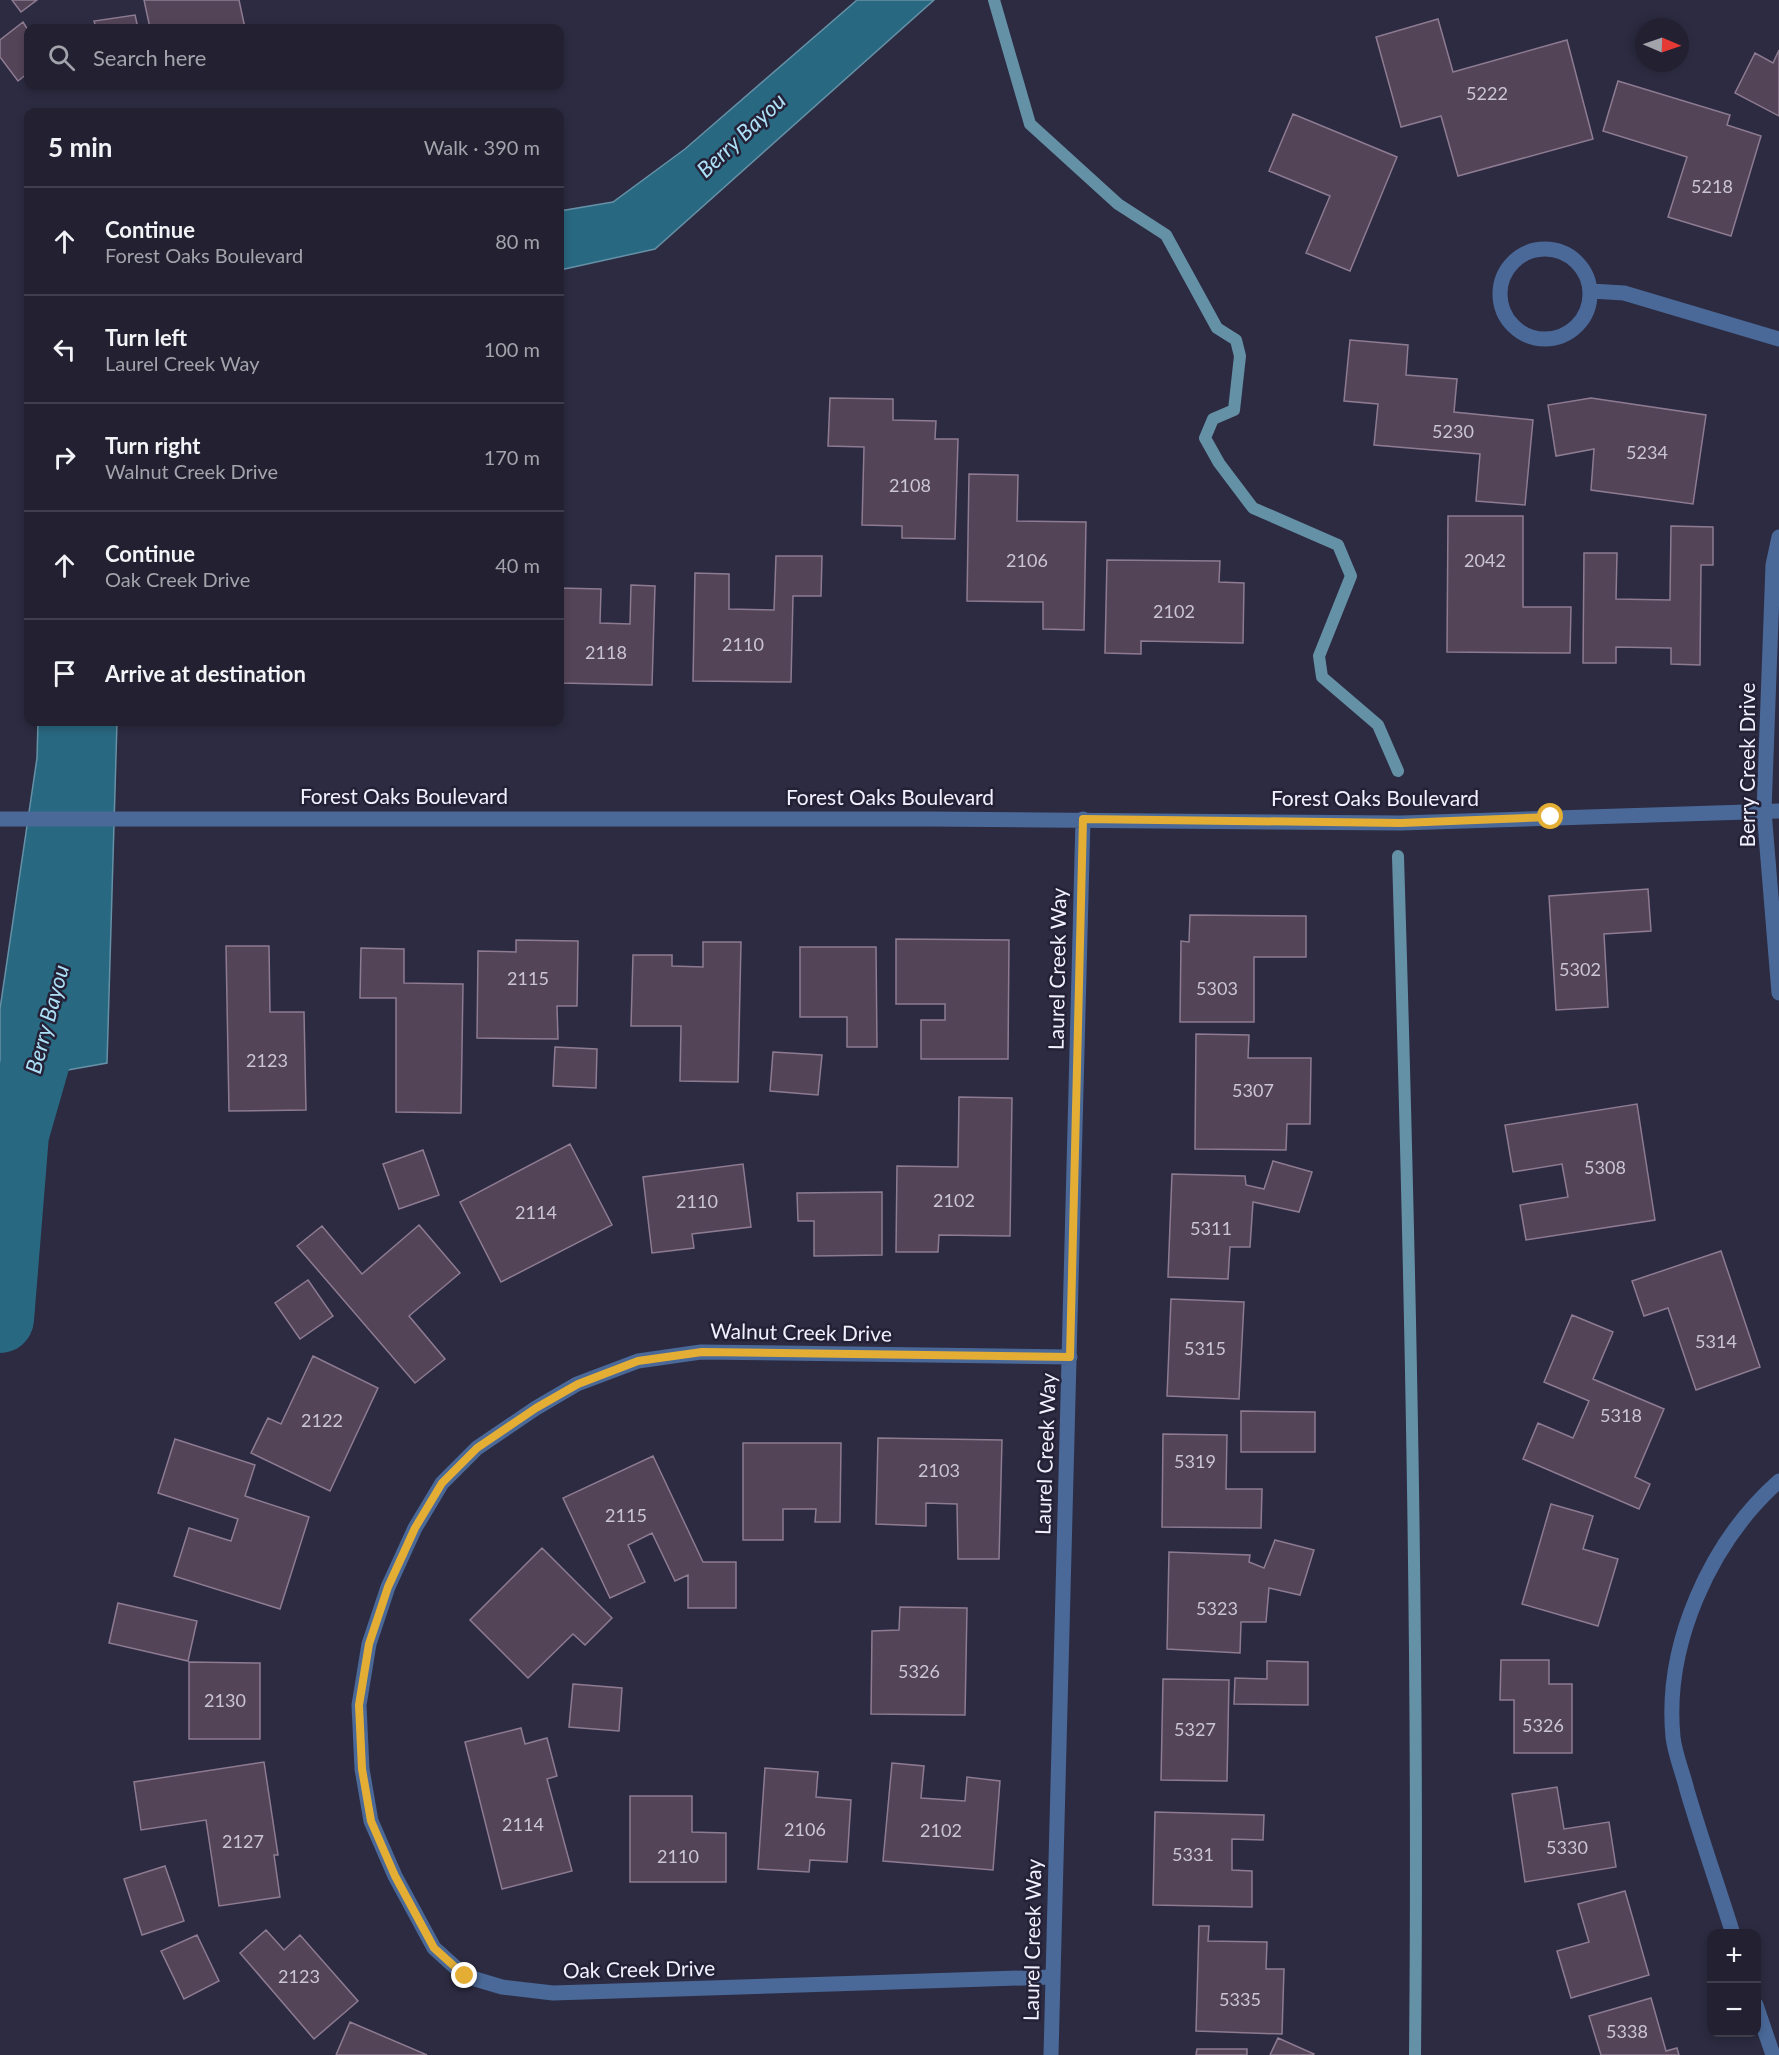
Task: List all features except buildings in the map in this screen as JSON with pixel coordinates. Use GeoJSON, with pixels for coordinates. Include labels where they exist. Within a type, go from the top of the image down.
{"type":"FeatureCollection","features":[{"type":"Feature","properties":{"kind":"street"},"geometry":{"type":"LineString","coordinates":[[1537,249],[1553,249],[1567,254],[1579,263],[1587,276],[1591,291],[1589,306],[1573,330],[1546,340],[1532,337],[1508,320],[1502,307],[1500,292],[1503,277],[1511,264],[1523,254],[1537,249]]}},
{"type":"Feature","properties":{"kind":"street"},"geometry":{"type":"LineString","coordinates":[[1591,291],[1624,293],[1779,339]]}},
{"type":"Feature","properties":{"kind":"street","name":"Berry Creek Drive"},"geometry":{"type":"LineString","coordinates":[[1779,537],[1773,566],[1772,811],[1779,993]]}},
{"type":"Feature","properties":{"kind":"street","name":"Forest Oaks Boulevard"},"geometry":{"type":"LineString","coordinates":[[0,819],[193,817],[1083,819],[1401,823],[1772,811]]}},
{"type":"Feature","properties":{"kind":"street","name":"Laurel Creek Way"},"geometry":{"type":"LineString","coordinates":[[1051,2055],[1083,819]]}},
{"type":"Feature","properties":{"kind":"street","name":"Walnut Creek Drive"},"geometry":{"type":"LineString","coordinates":[[362,1769],[359,1705],[369,1644],[388,1587],[415,1528],[442,1483],[477,1448],[557,1396],[578,1384],[638,1361],[702,1352],[1070,1357]]}},
{"type":"Feature","properties":{"kind":"street"},"geometry":{"type":"LineString","coordinates":[[1731,1929],[1673,1739],[1672,1688],[1687,1627],[1711,1566],[1739,1523],[1779,1481]]}},
{"type":"Feature","properties":{"kind":"street","name":"Oak Creek Drive"},"geometry":{"type":"LineString","coordinates":[[362,1769],[371,1821],[395,1876],[434,1948],[465,1976],[502,1988],[553,1993],[1052,1977]]}},
{"type":"Feature","properties":{"kind":"street"},"geometry":{"type":"LineString","coordinates":[[1761,2019],[1773,2055]]}},
{"type":"Feature","properties":{"kind":"water"},"geometry":{"type":"Polygon","coordinates":[[[857,0],[934,0],[655,249],[564,269],[564,210],[613,202],[685,149],[857,0]]]}},
{"type":"Feature","properties":{"kind":"water"},"geometry":{"type":"Polygon","coordinates":[[[38,726],[117,726],[107,1063],[0,1082],[0,1009],[37,758],[38,726]]]}},
{"type":"Feature","properties":{"kind":"waterway"},"geometry":{"type":"LineString","coordinates":[[994,0],[1030,124],[1118,204],[1166,235],[1217,328],[1236,340],[1240,356],[1234,410],[1213,419],[1205,438],[1219,463],[1253,508],[1338,545],[1351,576],[1319,656],[1322,677],[1378,725],[1398,771]]}},
{"type":"Feature","properties":{"kind":"waterway"},"geometry":{"type":"LineString","coordinates":[[1398,856],[1412,1456],[1416,1755],[1415,2055]]}},
{"type":"Feature","properties":{"kind":"waterway","name":"Berry Bayou"},"geometry":{"type":"LineString","coordinates":[[0,1319],[15,1134],[57,988]]}},
{"type":"Feature","properties":{"kind":"route"},"geometry":{"type":"LineString","coordinates":[[465,1976],[434,1948],[395,1876],[371,1821],[362,1769],[359,1705],[369,1644],[388,1587],[415,1528],[442,1483],[477,1448],[536,1408],[578,1384],[638,1361],[702,1352],[1070,1357],[1083,819],[1401,823],[1551,817]]}}]}
